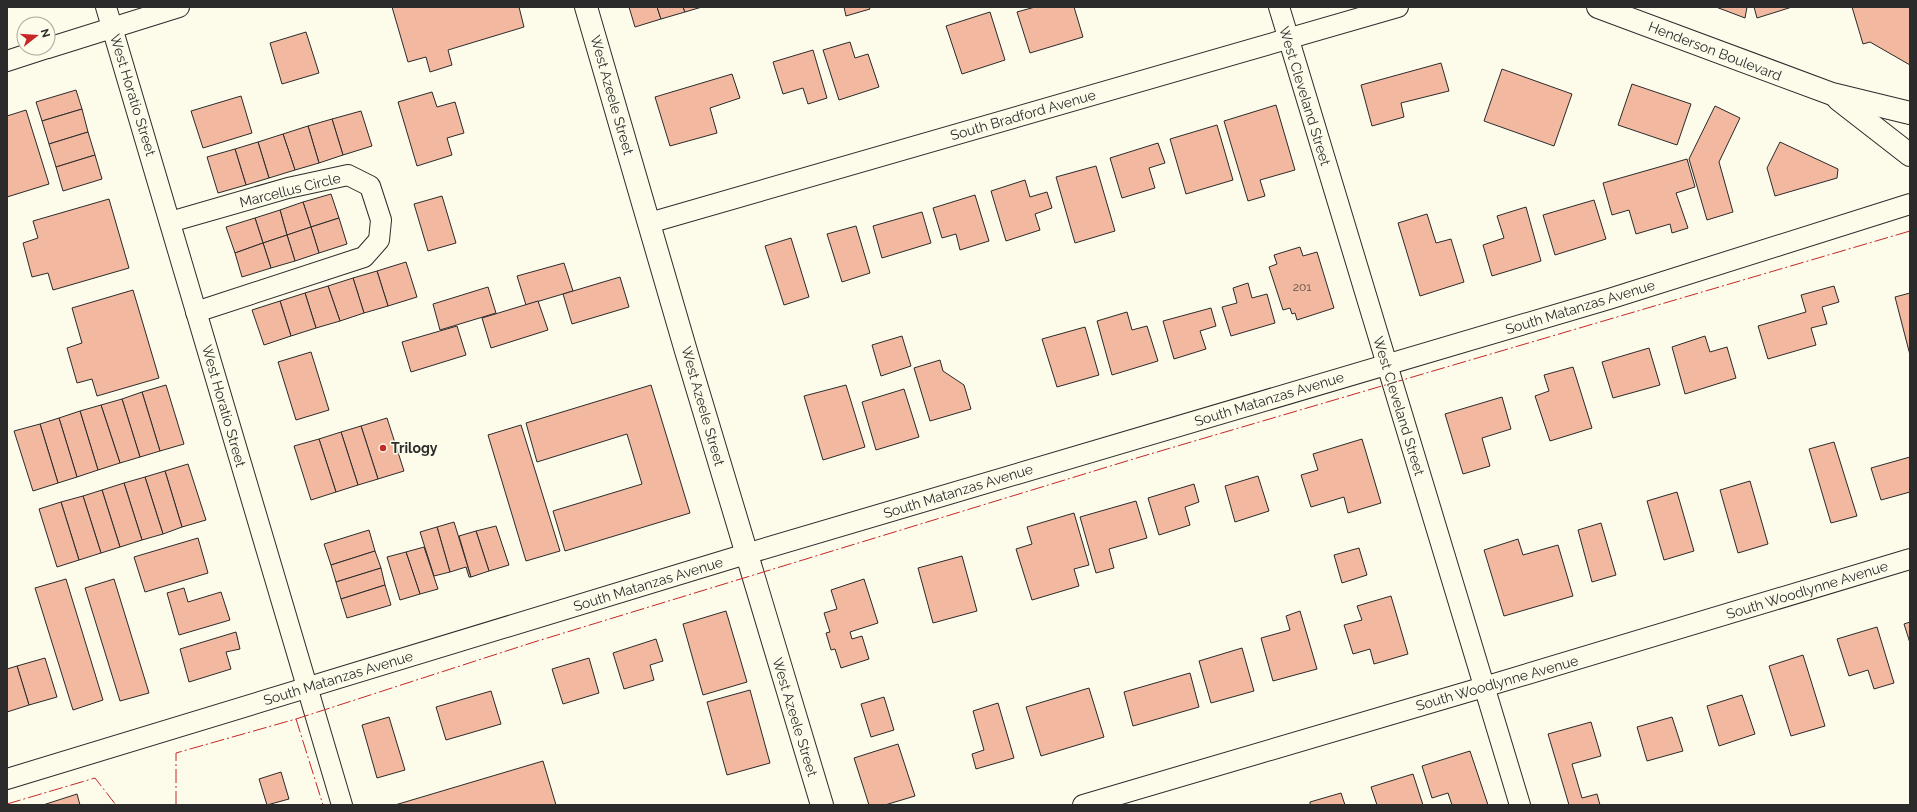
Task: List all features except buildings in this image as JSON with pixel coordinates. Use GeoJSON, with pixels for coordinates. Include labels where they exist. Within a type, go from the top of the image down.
{"type":"FeatureCollection","features":[{"type":"Feature","properties":{"kind":"main road","name":"West Azeele Street"},"geometry":{"type":"LineString","coordinates":[[586,7],[746,554],[822,805]]}},
{"type":"Feature","properties":{"kind":"main road","name":"Henderson Boulevard"},"geometry":{"type":"LineString","coordinates":[[1598,7],[1832,94],[1910,113]]}},
{"type":"Feature","properties":{"kind":"main road","name":"Henderson Boulevard"},"geometry":{"type":"LineString","coordinates":[[1832,94],[1910,155]]}},
{"type":"Feature","properties":{"kind":"street","name":"West Horatio Street"},"geometry":{"type":"LineString","coordinates":[[106,7],[342,805]]}},
{"type":"Feature","properties":{"kind":"street"},"geometry":{"type":"LineString","coordinates":[[56,45],[179,7]]}},
{"type":"Feature","properties":{"kind":"street","name":"West Cleveland Street"},"geometry":{"type":"LineString","coordinates":[[1279,7],[1520,805]]}},
{"type":"Feature","properties":{"kind":"street","name":"South Bradford Avenue"},"geometry":{"type":"LineString","coordinates":[[649,223],[1398,7]]}},
{"type":"Feature","properties":{"kind":"street"},"geometry":{"type":"LineString","coordinates":[[7,61],[23,56]]}},
{"type":"Feature","properties":{"kind":"street","name":"Marcellus Circle"},"geometry":{"type":"LineString","coordinates":[[170,222],[288,188],[348,175],[370,186],[381,220],[379,240],[364,257],[196,312]]}},
{"type":"Feature","properties":{"kind":"street","name":"South Matanzas Avenue"},"geometry":{"type":"LineString","coordinates":[[7,779],[746,554],[1609,299],[1910,204]]}},
{"type":"Feature","properties":{"kind":"street","name":"South Woodlynne Avenue"},"geometry":{"type":"LineString","coordinates":[[1083,805],[1484,687],[1910,559]]}},
{"type":"Feature","properties":{"kind":"power"},"geometry":{"type":"LineString","coordinates":[[176,805],[176,753],[296,719],[531,643],[1140,457],[1910,231]]}},
{"type":"Feature","properties":{"kind":"power"},"geometry":{"type":"LineString","coordinates":[[296,719],[323,805]]}},
{"type":"Feature","properties":{"kind":"power"},"geometry":{"type":"LineString","coordinates":[[7,804],[95,778],[116,805]]}},
{"type":"Feature","properties":{"kind":"place","name":"Trilogy"},"geometry":{"type":"Point","coordinates":[383,448]}}]}
